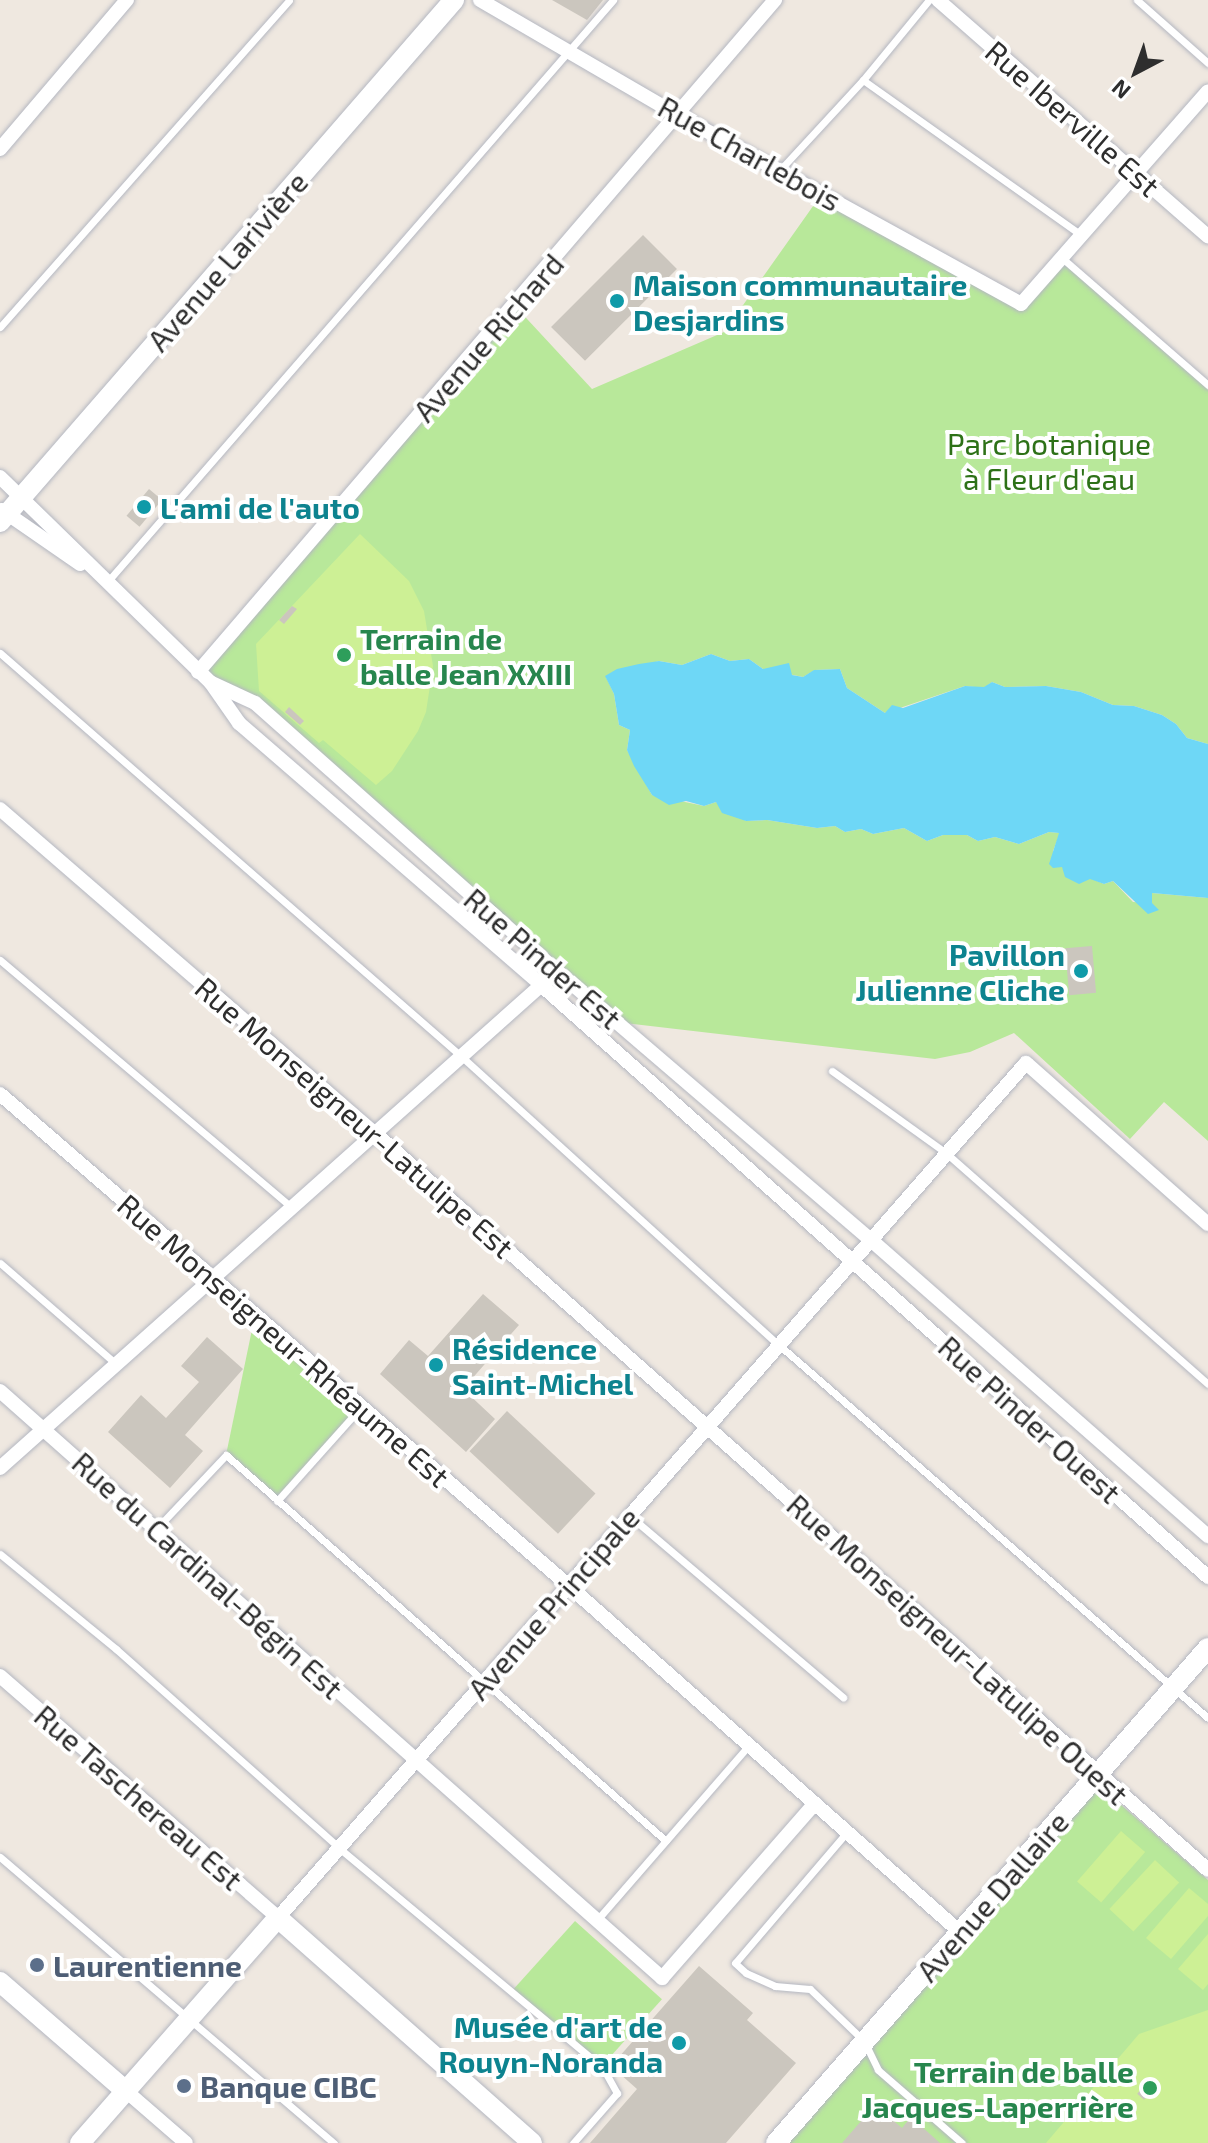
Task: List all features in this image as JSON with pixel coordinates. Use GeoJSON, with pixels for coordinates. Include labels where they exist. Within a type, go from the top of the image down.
{"type":"FeatureCollection","features":[{"type":"Feature","properties":{"kind":"street"},"geometry":{"type":"LineString","coordinates":[[0,149],[127,0]]}},
{"type":"Feature","properties":{"kind":"street","name":"Avenue Larivière"},"geometry":{"type":"LineString","coordinates":[[2,514],[22,496],[454,0]]}},
{"type":"Feature","properties":{"kind":"street","name":"Rue Charlebois"},"geometry":{"type":"LineString","coordinates":[[480,0],[676,114],[823,192],[1021,304],[1061,257]]}},
{"type":"Feature","properties":{"kind":"street","name":"Avenue Richard"},"geometry":{"type":"LineString","coordinates":[[198,672],[775,0]]}},
{"type":"Feature","properties":{"kind":"street","name":"Rue Iberville Est"},"geometry":{"type":"LineString","coordinates":[[938,0],[1208,236]]}},
{"type":"Feature","properties":{"kind":"street"},"geometry":{"type":"LineString","coordinates":[[1061,257],[1208,91]]}},
{"type":"Feature","properties":{"kind":"street","name":"Rue Pinder Est"},"geometry":{"type":"LineString","coordinates":[[0,477],[211,683],[239,723],[853,1261]]}},
{"type":"Feature","properties":{"kind":"street","name":"Rue Pinder Est"},"geometry":{"type":"LineString","coordinates":[[2,514],[107,582]]}},
{"type":"Feature","properties":{"kind":"street","name":"Rue Pinder Est"},"geometry":{"type":"LineString","coordinates":[[211,683],[255,703],[557,971],[871,1240]]}},
{"type":"Feature","properties":{"kind":"street","name":"Rue Monseigneur-Latulipe Est"},"geometry":{"type":"LineString","coordinates":[[0,809],[708,1427]]}},
{"type":"Feature","properties":{"kind":"street"},"geometry":{"type":"LineString","coordinates":[[0,1468],[377,1135],[557,971]]}},
{"type":"Feature","properties":{"kind":"street","name":"Avenue Principale"},"geometry":{"type":"LineString","coordinates":[[80,2143],[1026,1063],[1208,1224]]}},
{"type":"Feature","properties":{"kind":"street","name":"Rue Monseigneur-Rhéaume Est"},"geometry":{"type":"LineString","coordinates":[[0,1094],[569,1586],[960,1932]]}},
{"type":"Feature","properties":{"kind":"street","name":"Rue Pinder Ouest"},"geometry":{"type":"LineString","coordinates":[[871,1240],[1208,1536]]}},
{"type":"Feature","properties":{"kind":"street","name":"Rue Pinder Ouest"},"geometry":{"type":"LineString","coordinates":[[853,1261],[1208,1577]]}},
{"type":"Feature","properties":{"kind":"street","name":"Rue du Cardinal-Bégin Est"},"geometry":{"type":"LineString","coordinates":[[0,1391],[662,1978],[815,1803]]}},
{"type":"Feature","properties":{"kind":"street","name":"Rue Monseigneur-Latulipe Ouest"},"geometry":{"type":"LineString","coordinates":[[708,1427],[1208,1870]]}},
{"type":"Feature","properties":{"kind":"street","name":"Avenue Dallaire"},"geometry":{"type":"LineString","coordinates":[[776,2143],[1208,1648]]}},
{"type":"Feature","properties":{"kind":"street","name":"Rue Taschereau Est"},"geometry":{"type":"LineString","coordinates":[[0,1676],[278,1918]]}},
{"type":"Feature","properties":{"kind":"street"},"geometry":{"type":"LineString","coordinates":[[278,1918],[532,2143]]}},
{"type":"Feature","properties":{"kind":"street"},"geometry":{"type":"LineString","coordinates":[[0,1982],[186,2143]]}},
{"type":"Feature","properties":{"kind":"lane"},"geometry":{"type":"LineString","coordinates":[[0,327],[289,0]]}},
{"type":"Feature","properties":{"kind":"lane"},"geometry":{"type":"LineString","coordinates":[[107,582],[613,0]]}},
{"type":"Feature","properties":{"kind":"lane"},"geometry":{"type":"LineString","coordinates":[[779,171],[863,80],[929,0]]}},
{"type":"Feature","properties":{"kind":"lane"},"geometry":{"type":"LineString","coordinates":[[1137,0],[1208,63]]}},
{"type":"Feature","properties":{"kind":"lane"},"geometry":{"type":"LineString","coordinates":[[863,80],[1081,235]]}},
{"type":"Feature","properties":{"kind":"lane"},"geometry":{"type":"LineString","coordinates":[[1061,257],[1208,385]]}},
{"type":"Feature","properties":{"kind":"lane"},"geometry":{"type":"LineString","coordinates":[[0,653],[462,1057],[779,1345],[1208,1718]]}},
{"type":"Feature","properties":{"kind":"lane"},"geometry":{"type":"LineString","coordinates":[[0,960],[292,1209]]}},
{"type":"Feature","properties":{"kind":"lane"},"geometry":{"type":"LineString","coordinates":[[832,1071],[946,1153],[1208,1384]]}},
{"type":"Feature","properties":{"kind":"lane"},"geometry":{"type":"LineString","coordinates":[[0,1263],[116,1365]]}},
{"type":"Feature","properties":{"kind":"lane"},"geometry":{"type":"LineString","coordinates":[[277,1501],[362,1407]]}},
{"type":"Feature","properties":{"kind":"lane"},"geometry":{"type":"LineString","coordinates":[[156,1529],[226,1455],[666,1841]]}},
{"type":"Feature","properties":{"kind":"lane"},"geometry":{"type":"LineString","coordinates":[[630,1516],[843,1697]]}},
{"type":"Feature","properties":{"kind":"lane"},"geometry":{"type":"LineString","coordinates":[[0,1554],[116,1649],[339,1848],[515,1991],[603,2068],[617,2093],[573,2143]]}},
{"type":"Feature","properties":{"kind":"lane"},"geometry":{"type":"LineString","coordinates":[[597,1920],[749,1745]]}},
{"type":"Feature","properties":{"kind":"lane"},"geometry":{"type":"LineString","coordinates":[[847,1832],[735,1963],[746,1973],[775,1986],[810,1989],[864,2041],[878,2070],[962,2143]]}},
{"type":"Feature","properties":{"kind":"lane"},"geometry":{"type":"LineString","coordinates":[[0,1857],[334,2143]]}},
{"type":"Feature","properties":{"kind":"green space","name":"Parc botanique à Fleur d'eau"},"geometry":{"type":"Polygon","coordinates":[[[823,192],[1021,304],[1061,257],[1208,385],[1208,744],[1187,738],[1176,724],[1162,715],[1134,706],[1113,705],[1081,692],[1046,686],[1005,687],[992,682],[984,688],[965,686],[885,713],[847,688],[840,669],[815,670],[803,677],[763,669],[749,659],[730,661],[711,654],[682,665],[659,661],[606,677],[614,694],[619,725],[630,730],[627,750],[652,795],[704,806],[716,802],[746,821],[767,820],[817,828],[835,826],[845,832],[861,829],[873,834],[904,828],[927,841],[943,835],[967,835],[978,841],[995,837],[1019,844],[1049,832],[1060,833],[1053,851],[1062,866],[1104,884],[1113,881],[1133,902],[1152,903],[1152,893],[1208,898],[1208,1141],[1164,1102],[1130,1139],[1014,1033],[970,1052],[935,1059],[616,1022],[255,703],[198,672],[515,306],[592,389],[724,332],[823,192]]]}},
{"type":"Feature","properties":{"kind":"green space","name":"Terrain de balle Jean XXIII"},"geometry":{"type":"Polygon","coordinates":[[[360,534],[409,581],[424,611],[433,666],[426,712],[418,731],[392,771],[376,785],[323,740],[319,743],[259,691],[256,644],[360,534]]]}},
{"type":"Feature","properties":{"kind":"green space"},"geometry":{"type":"Polygon","coordinates":[[[255,1315],[362,1407],[277,1501],[226,1455],[255,1315]]]}},
{"type":"Feature","properties":{"kind":"green space"},"geometry":{"type":"Polygon","coordinates":[[[1098,1785],[1208,1880],[1208,2143],[787,2143],[1098,1785]]]}},
{"type":"Feature","properties":{"kind":"green space"},"geometry":{"type":"Polygon","coordinates":[[[1121,1831],[1145,1852],[1101,1903],[1077,1882],[1121,1831]]]}},
{"type":"Feature","properties":{"kind":"green space"},"geometry":{"type":"Polygon","coordinates":[[[1155,1860],[1179,1883],[1133,1932],[1109,1909],[1155,1860]]]}},
{"type":"Feature","properties":{"kind":"green space"},"geometry":{"type":"Polygon","coordinates":[[[1189,1888],[1208,1904],[1208,1916],[1171,1959],[1146,1938],[1189,1888]]]}},
{"type":"Feature","properties":{"kind":"green space"},"geometry":{"type":"Polygon","coordinates":[[[575,1921],[662,1999],[600,2068],[513,1989],[575,1921]]]}},
{"type":"Feature","properties":{"kind":"green space"},"geometry":{"type":"Polygon","coordinates":[[[1208,1934],[1208,1984],[1203,1990],[1178,1969],[1208,1934]]]}},
{"type":"Feature","properties":{"kind":"green space","name":"Terrain de balle Jacques-Laperrière"},"geometry":{"type":"Polygon","coordinates":[[[1208,2010],[1208,2143],[1046,2143],[1139,2034],[1208,2010]]]}},
{"type":"Feature","properties":{"kind":"water"},"geometry":{"type":"Polygon","coordinates":[[[711,654],[730,661],[749,659],[763,669],[789,663],[792,675],[803,677],[814,670],[840,669],[847,688],[885,713],[892,705],[903,708],[965,686],[984,687],[992,682],[1005,687],[1046,686],[1081,692],[1113,705],[1134,706],[1162,715],[1176,724],[1187,738],[1208,744],[1208,898],[1152,893],[1152,903],[1159,910],[1148,914],[1113,881],[1104,884],[1090,879],[1079,884],[1065,877],[1062,867],[1053,868],[1049,864],[1059,833],[1049,832],[1019,844],[995,837],[978,841],[967,835],[943,835],[927,841],[904,828],[873,834],[861,829],[845,832],[835,826],[817,828],[767,820],[746,821],[722,813],[716,802],[704,806],[686,801],[669,805],[652,795],[634,766],[627,750],[630,730],[619,725],[614,694],[605,676],[617,669],[659,661],[682,665],[711,654]]]}},
{"type":"Feature","properties":{"kind":"building"},"geometry":{"type":"Polygon","coordinates":[[[552,0],[603,0],[587,20],[552,0]]]}},
{"type":"Feature","properties":{"kind":"building","name":"Maison communautaire Desjardins"},"geometry":{"type":"Polygon","coordinates":[[[643,235],[677,269],[585,361],[551,327],[643,235]]]}},
{"type":"Feature","properties":{"kind":"building","name":"L'ami de l'auto"},"geometry":{"type":"Polygon","coordinates":[[[149,489],[162,500],[140,527],[127,516],[149,489]]]}},
{"type":"Feature","properties":{"kind":"building"},"geometry":{"type":"Polygon","coordinates":[[[292,606],[297,609],[284,624],[279,620],[292,606]]]}},
{"type":"Feature","properties":{"kind":"building"},"geometry":{"type":"Polygon","coordinates":[[[289,707],[304,721],[300,725],[285,712],[289,707]]]}},
{"type":"Feature","properties":{"kind":"building","name":"Pavillon Julienne Cliche"},"geometry":{"type":"Polygon","coordinates":[[[1092,946],[1096,993],[1069,995],[1065,948],[1092,946]]]}},
{"type":"Feature","properties":{"kind":"building","name":"Résidence Saint-Michel"},"geometry":{"type":"Polygon","coordinates":[[[483,1294],[519,1325],[463,1389],[495,1419],[466,1452],[380,1374],[409,1340],[428,1356],[483,1294]]]}},
{"type":"Feature","properties":{"kind":"building"},"geometry":{"type":"Polygon","coordinates":[[[207,1337],[243,1369],[185,1435],[203,1451],[170,1488],[108,1432],[141,1395],[166,1418],[199,1382],[181,1366],[207,1337]]]}},
{"type":"Feature","properties":{"kind":"building"},"geometry":{"type":"Polygon","coordinates":[[[507,1411],[595,1494],[558,1534],[469,1451],[507,1411]]]}},
{"type":"Feature","properties":{"kind":"building"},"geometry":{"type":"Polygon","coordinates":[[[699,1966],[753,2013],[747,2020],[796,2063],[726,2143],[590,2143],[637,2089],[611,2066],[699,1966]]]}},
{"type":"Feature","properties":{"kind":"building"},"geometry":{"type":"Polygon","coordinates":[[[1151,2078],[1158,2084],[1144,2100],[1137,2094],[1151,2078]]]}},
{"type":"Feature","properties":{"kind":"building"},"geometry":{"type":"Polygon","coordinates":[[[875,2105],[902,2128],[911,2117],[940,2143],[842,2143],[875,2105]]]}},
{"type":"Feature","properties":{"kind":"place","name":"Maison communautaire Desjardins"},"geometry":{"type":"Point","coordinates":[617,301]}},
{"type":"Feature","properties":{"kind":"place","name":"L'ami de l'auto"},"geometry":{"type":"Point","coordinates":[144,507]}},
{"type":"Feature","properties":{"kind":"place","name":"Terrain de balle Jean XXIII"},"geometry":{"type":"Point","coordinates":[344,655]}},
{"type":"Feature","properties":{"kind":"place","name":"Pavillon Julienne Cliche"},"geometry":{"type":"Point","coordinates":[1081,971]}},
{"type":"Feature","properties":{"kind":"place","name":"Résidence Saint-Michel"},"geometry":{"type":"Point","coordinates":[436,1365]}},
{"type":"Feature","properties":{"kind":"place","name":"Laurentienne"},"geometry":{"type":"Point","coordinates":[37,1965]}},
{"type":"Feature","properties":{"kind":"place","name":"Musée d'art de Rouyn-Noranda"},"geometry":{"type":"Point","coordinates":[679,2043]}},
{"type":"Feature","properties":{"kind":"place","name":"Banque CIBC"},"geometry":{"type":"Point","coordinates":[184,2086]}},
{"type":"Feature","properties":{"kind":"place","name":"Terrain de balle Jacques-Laperrière"},"geometry":{"type":"Point","coordinates":[1150,2088]}}]}
